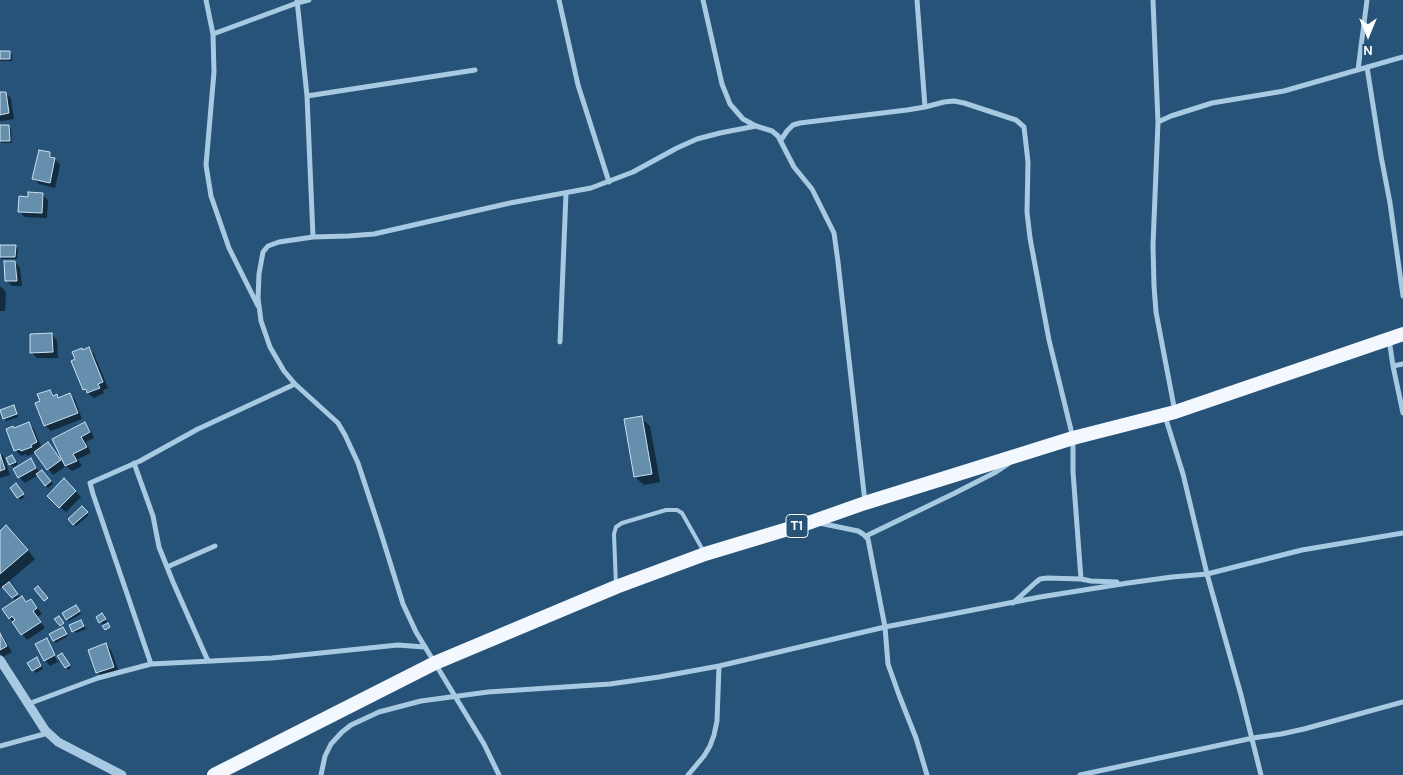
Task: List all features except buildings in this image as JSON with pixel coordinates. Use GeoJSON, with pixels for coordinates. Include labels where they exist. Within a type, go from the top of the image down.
{"type":"FeatureCollection","features":[{"type":"Feature","properties":{"kind":"highway","name":"T1"},"geometry":{"type":"LineString","coordinates":[[214,775],[435,663],[616,587],[705,554],[812,522],[865,503],[1026,452],[1073,438],[1170,414],[1403,334]]}},
{"type":"Feature","properties":{"kind":"street"},"geometry":{"type":"LineString","coordinates":[[206,0],[213,34],[214,72],[206,165],[211,196],[229,248],[259,308]]}},
{"type":"Feature","properties":{"kind":"street"},"geometry":{"type":"LineString","coordinates":[[213,34],[297,2],[309,0]]}},
{"type":"Feature","properties":{"kind":"street"},"geometry":{"type":"LineString","coordinates":[[559,0],[578,85],[609,182]]}},
{"type":"Feature","properties":{"kind":"street"},"geometry":{"type":"LineString","coordinates":[[703,0],[720,76],[730,104],[743,119],[777,135],[794,167],[812,189],[834,233],[865,503]]}},
{"type":"Feature","properties":{"kind":"street"},"geometry":{"type":"LineString","coordinates":[[917,0],[925,106]]}},
{"type":"Feature","properties":{"kind":"street"},"geometry":{"type":"LineString","coordinates":[[1153,0],[1158,122],[1152,245],[1156,312],[1170,414],[1207,574],[1253,738],[1261,775]]}},
{"type":"Feature","properties":{"kind":"street"},"geometry":{"type":"LineString","coordinates":[[1358,70],[1367,0]]}},
{"type":"Feature","properties":{"kind":"street"},"geometry":{"type":"LineString","coordinates":[[297,2],[307,96],[313,237]]}},
{"type":"Feature","properties":{"kind":"street"},"geometry":{"type":"LineString","coordinates":[[1158,122],[1212,103],[1284,91],[1403,57]]}},
{"type":"Feature","properties":{"kind":"street"},"geometry":{"type":"LineString","coordinates":[[1368,67],[1403,296]]}},
{"type":"Feature","properties":{"kind":"street"},"geometry":{"type":"LineString","coordinates":[[307,96],[475,70]]}},
{"type":"Feature","properties":{"kind":"street"},"geometry":{"type":"LineString","coordinates":[[781,140],[787,130],[793,125],[800,123],[907,110],[949,102],[964,102],[1016,120],[1024,127],[1028,162],[1027,212],[1030,238],[1049,340],[1073,438],[1072,472],[1081,579]]}},
{"type":"Feature","properties":{"kind":"street"},"geometry":{"type":"LineString","coordinates":[[499,775],[484,744],[456,696],[424,647],[403,604],[351,446],[338,423],[295,384],[284,371],[270,347],[259,308],[260,262],[264,250],[268,246],[279,242],[313,237],[374,234],[510,203],[591,188],[633,172],[697,139],[756,126]]}},
{"type":"Feature","properties":{"kind":"street"},"geometry":{"type":"LineString","coordinates":[[560,342],[566,193]]}},
{"type":"Feature","properties":{"kind":"street"},"geometry":{"type":"LineString","coordinates":[[1389,338],[1403,413]]}},
{"type":"Feature","properties":{"kind":"street"},"geometry":{"type":"LineString","coordinates":[[1393,366],[1403,364]]}},
{"type":"Feature","properties":{"kind":"street"},"geometry":{"type":"LineString","coordinates":[[151,664],[90,485],[92,482],[134,463],[198,429],[295,384]]}},
{"type":"Feature","properties":{"kind":"street"},"geometry":{"type":"LineString","coordinates":[[866,536],[996,472],[1026,452]]}},
{"type":"Feature","properties":{"kind":"street"},"geometry":{"type":"LineString","coordinates":[[134,463],[153,516],[159,547],[208,661]]}},
{"type":"Feature","properties":{"kind":"street"},"geometry":{"type":"LineString","coordinates":[[812,522],[858,531],[866,536],[870,545],[885,627],[888,664],[916,738],[927,775]]}},
{"type":"Feature","properties":{"kind":"street"},"geometry":{"type":"LineString","coordinates":[[321,775],[325,756],[331,744],[342,732],[379,712],[420,701],[488,692],[610,684],[659,678],[719,666],[885,627],[1040,597],[1128,583],[1207,574],[1302,550],[1403,534]]}},
{"type":"Feature","properties":{"kind":"street"},"geometry":{"type":"LineString","coordinates":[[167,567],[215,546]]}},
{"type":"Feature","properties":{"kind":"street"},"geometry":{"type":"LineString","coordinates":[[1013,603],[1040,579],[1081,579],[1128,583]]}},
{"type":"Feature","properties":{"kind":"street"},"geometry":{"type":"LineString","coordinates":[[28,704],[98,678],[151,664],[272,658],[398,645],[424,647]]}},
{"type":"Feature","properties":{"kind":"street"},"geometry":{"type":"LineString","coordinates":[[0,660],[28,704],[58,742],[122,775]]}},
{"type":"Feature","properties":{"kind":"street"},"geometry":{"type":"LineString","coordinates":[[688,775],[704,756],[714,735],[717,721],[719,666]]}},
{"type":"Feature","properties":{"kind":"street"},"geometry":{"type":"LineString","coordinates":[[1080,775],[1304,729],[1403,702]]}},
{"type":"Feature","properties":{"kind":"street"},"geometry":{"type":"LineString","coordinates":[[0,746],[49,733]]}},
{"type":"Feature","properties":{"kind":"lane"},"geometry":{"type":"LineString","coordinates":[[616,587],[614,534],[616,527],[622,523],[666,510],[677,510],[682,513],[705,554]]}}]}
